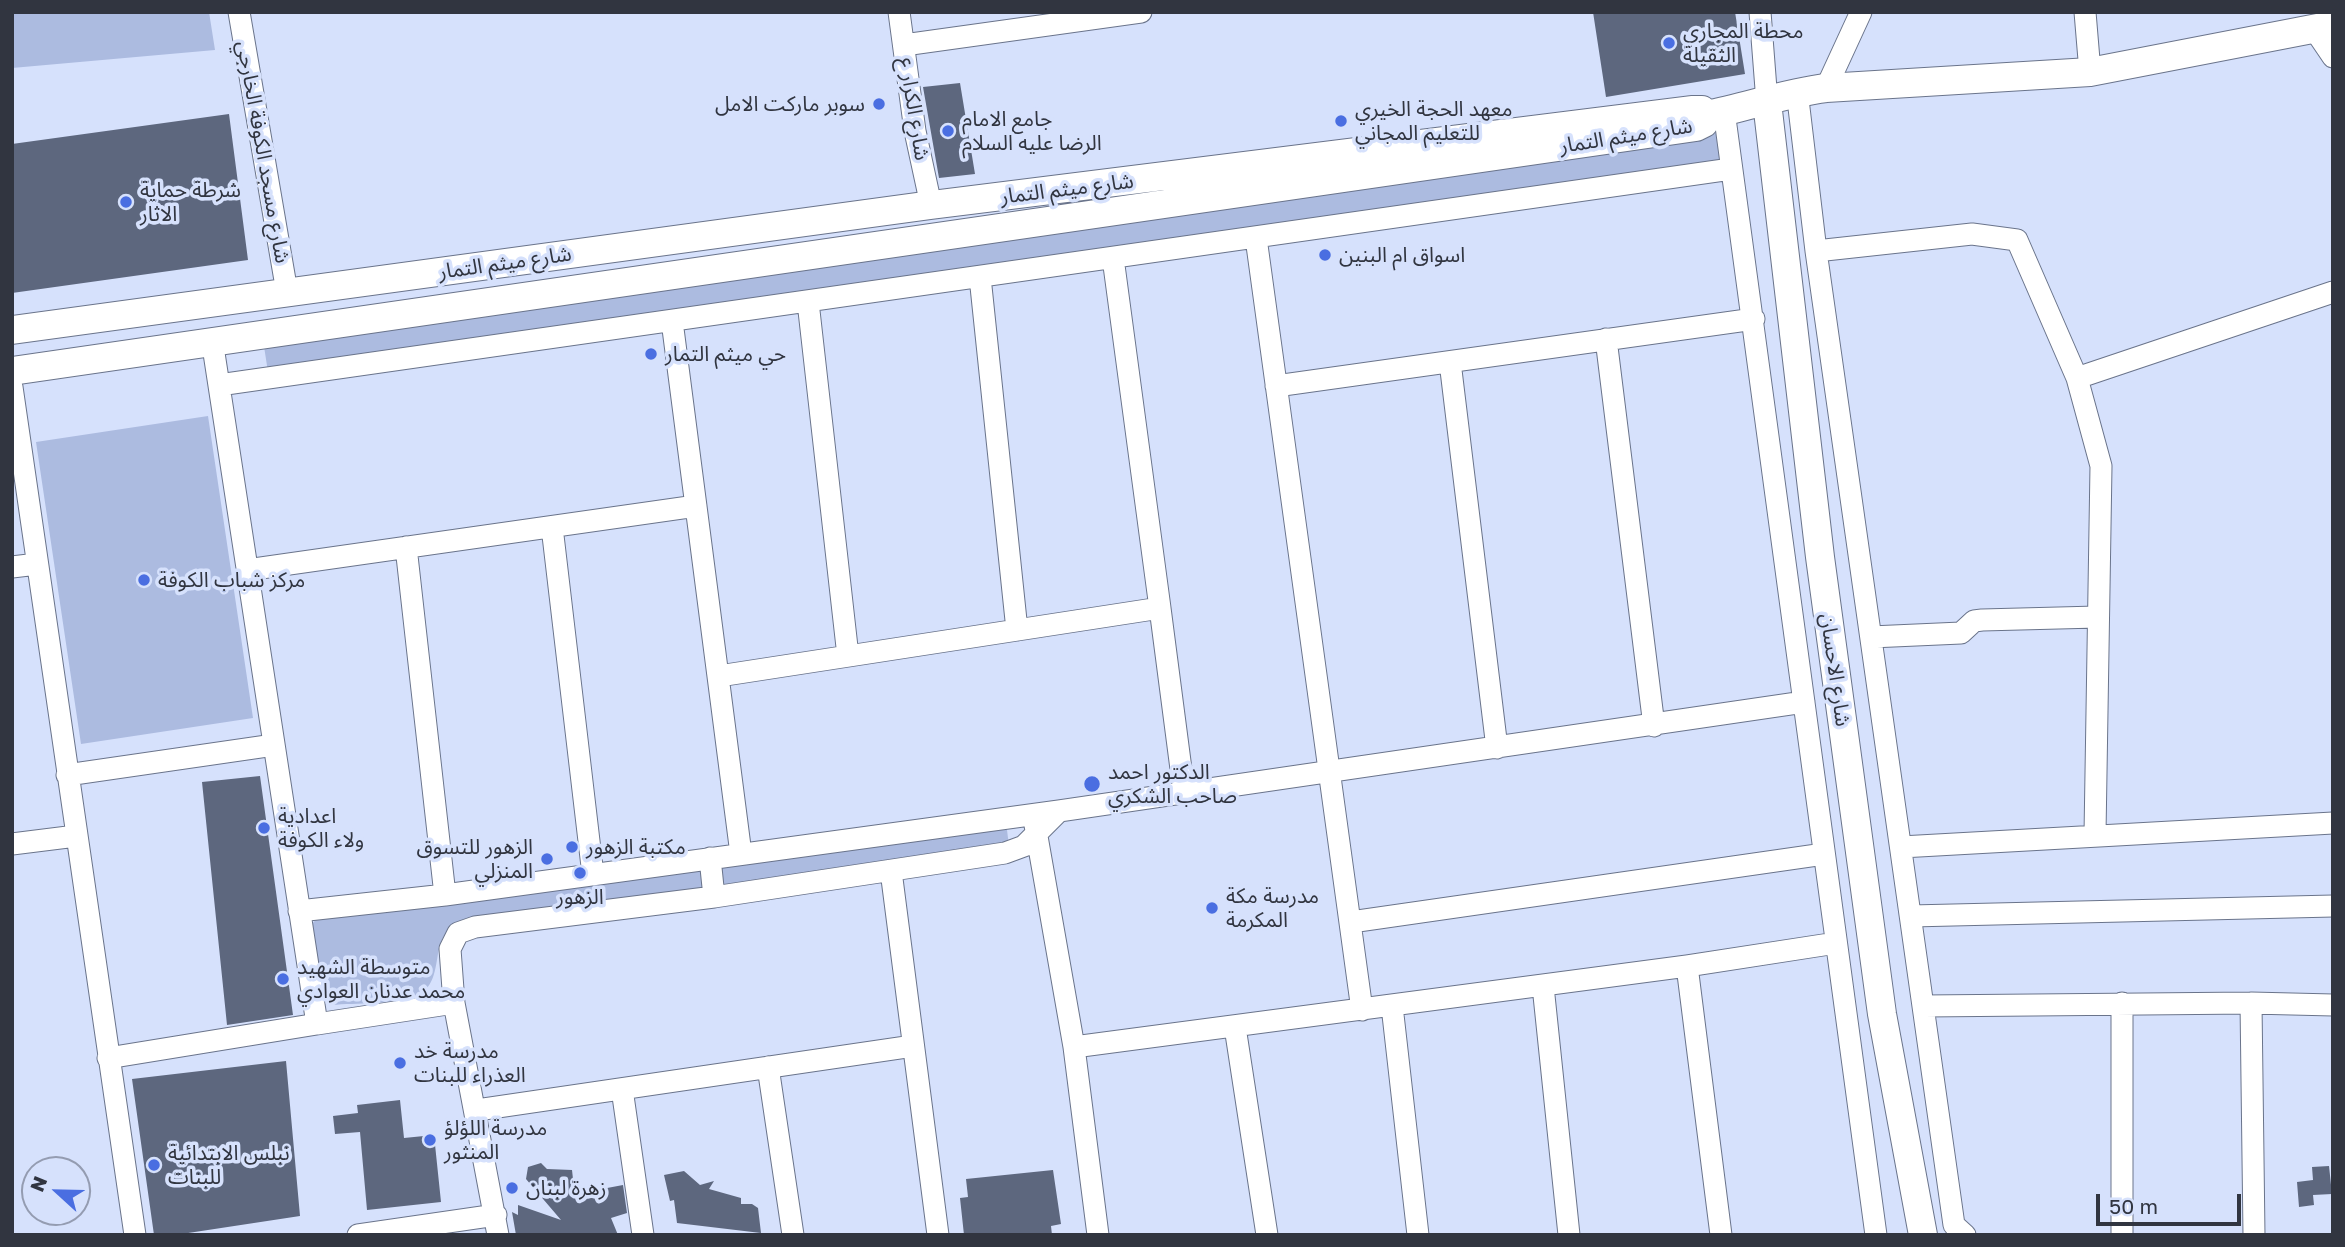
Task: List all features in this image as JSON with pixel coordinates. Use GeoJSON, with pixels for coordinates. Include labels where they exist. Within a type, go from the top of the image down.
{"type":"FeatureCollection","features":[{"type":"Feature","properties":{"kind":"street","name":"شارع مسجد الكوفة الخارجي"},"geometry":{"type":"LineString","coordinates":[[239,12],[287,292]]}},
{"type":"Feature","properties":{"kind":"street","name":"شارع الكرار ع"},"geometry":{"type":"LineString","coordinates":[[899,12],[915,131],[931,205]]}},
{"type":"Feature","properties":{"kind":"street"},"geometry":{"type":"LineString","coordinates":[[904,45],[1141,12]]}},
{"type":"Feature","properties":{"kind":"street"},"geometry":{"type":"LineString","coordinates":[[1759,12],[1767,102]]}},
{"type":"Feature","properties":{"kind":"street"},"geometry":{"type":"LineString","coordinates":[[1826,88],[1861,12]]}},
{"type":"Feature","properties":{"kind":"street"},"geometry":{"type":"LineString","coordinates":[[2085,12],[2090,72]]}},
{"type":"Feature","properties":{"kind":"street"},"geometry":{"type":"LineString","coordinates":[[1876,1235],[1754,318],[1731,169],[1716,113],[1767,102],[1797,91],[2090,72],[2323,27],[2333,57]]}},
{"type":"Feature","properties":{"kind":"street"},"geometry":{"type":"LineString","coordinates":[[1797,91],[1816,251],[1955,1225],[1965,1235]]}},
{"type":"Feature","properties":{"kind":"street","name":"شارع الاحسان"},"geometry":{"type":"LineString","coordinates":[[1767,102],[1819,557],[1876,972],[1923,1235]]}},
{"type":"Feature","properties":{"kind":"street","name":"شارع ميثم التمار"},"geometry":{"type":"LineString","coordinates":[[12,330],[931,205],[1693,110],[1716,113]]}},
{"type":"Feature","properties":{"kind":"street","name":"شارع ميثم التمار"},"geometry":{"type":"LineString","coordinates":[[12,371],[1682,129],[1704,123],[1716,113]]}},
{"type":"Feature","properties":{"kind":"street"},"geometry":{"type":"LineString","coordinates":[[219,385],[1731,169]]}},
{"type":"Feature","properties":{"kind":"street"},"geometry":{"type":"LineString","coordinates":[[1816,251],[1972,234],[2017,240],[2077,378],[2101,466],[2095,834]]}},
{"type":"Feature","properties":{"kind":"street"},"geometry":{"type":"LineString","coordinates":[[1256,237],[1327,772],[1362,1010]]}},
{"type":"Feature","properties":{"kind":"street"},"geometry":{"type":"LineString","coordinates":[[1113,258],[1184,792]]}},
{"type":"Feature","properties":{"kind":"street"},"geometry":{"type":"LineString","coordinates":[[981,277],[1017,630]]}},
{"type":"Feature","properties":{"kind":"street"},"geometry":{"type":"LineString","coordinates":[[2077,378],[2333,292]]}},
{"type":"Feature","properties":{"kind":"street"},"geometry":{"type":"LineString","coordinates":[[808,302],[848,656]]}},
{"type":"Feature","properties":{"kind":"street"},"geometry":{"type":"LineString","coordinates":[[1276,386],[1754,318]]}},
{"type":"Feature","properties":{"kind":"street"},"geometry":{"type":"LineString","coordinates":[[672,321],[741,854]]}},
{"type":"Feature","properties":{"kind":"street"},"geometry":{"type":"LineString","coordinates":[[1606,339],[1654,726]]}},
{"type":"Feature","properties":{"kind":"street"},"geometry":{"type":"LineString","coordinates":[[212,340],[317,1024]]}},
{"type":"Feature","properties":{"kind":"street"},"geometry":{"type":"LineString","coordinates":[[1450,362],[1497,748]]}},
{"type":"Feature","properties":{"kind":"street"},"geometry":{"type":"LineString","coordinates":[[12,387],[135,1235]]}},
{"type":"Feature","properties":{"kind":"street"},"geometry":{"type":"LineString","coordinates":[[247,570],[696,506]]}},
{"type":"Feature","properties":{"kind":"street"},"geometry":{"type":"LineString","coordinates":[[552,527],[593,875]]}},
{"type":"Feature","properties":{"kind":"street"},"geometry":{"type":"LineString","coordinates":[[406,547],[445,895]]}},
{"type":"Feature","properties":{"kind":"street"},"geometry":{"type":"LineString","coordinates":[[12,567],[37,564]]}},
{"type":"Feature","properties":{"kind":"street"},"geometry":{"type":"LineString","coordinates":[[719,676],[1160,608]]}},
{"type":"Feature","properties":{"kind":"street"},"geometry":{"type":"LineString","coordinates":[[1871,637],[1961,633],[1974,621],[1982,620],[2097,617]]}},
{"type":"Feature","properties":{"kind":"street"},"geometry":{"type":"LineString","coordinates":[[299,911],[445,895],[1059,811],[1804,702]]}},
{"type":"Feature","properties":{"kind":"street"},"geometry":{"type":"LineString","coordinates":[[67,775],[274,745]]}},
{"type":"Feature","properties":{"kind":"street"},"geometry":{"type":"LineString","coordinates":[[358,1235],[497,1225],[477,1110],[454,1003],[451,944],[458,933],[467,929],[714,897],[1005,853],[1024,846],[1059,811]]}},
{"type":"Feature","properties":{"kind":"street"},"geometry":{"type":"LineString","coordinates":[[1033,814],[1074,1047],[1098,1235]]}},
{"type":"Feature","properties":{"kind":"street"},"geometry":{"type":"LineString","coordinates":[[1902,847],[2095,834],[2333,823]]}},
{"type":"Feature","properties":{"kind":"street"},"geometry":{"type":"LineString","coordinates":[[12,844],[76,836]]}},
{"type":"Feature","properties":{"kind":"street"},"geometry":{"type":"LineString","coordinates":[[1351,922],[1824,853]]}},
{"type":"Feature","properties":{"kind":"street"},"geometry":{"type":"LineString","coordinates":[[710,858],[714,897]]}},
{"type":"Feature","properties":{"kind":"street"},"geometry":{"type":"LineString","coordinates":[[891,871],[938,1235]]}},
{"type":"Feature","properties":{"kind":"street"},"geometry":{"type":"LineString","coordinates":[[1912,916],[2333,906]]}},
{"type":"Feature","properties":{"kind":"street"},"geometry":{"type":"LineString","coordinates":[[1074,1047],[1543,986],[1836,943]]}},
{"type":"Feature","properties":{"kind":"street"},"geometry":{"type":"LineString","coordinates":[[1687,966],[1721,1235]]}},
{"type":"Feature","properties":{"kind":"street"},"geometry":{"type":"LineString","coordinates":[[1543,986],[1569,1235]]}},
{"type":"Feature","properties":{"kind":"street"},"geometry":{"type":"LineString","coordinates":[[108,1058],[454,1003]]}},
{"type":"Feature","properties":{"kind":"street"},"geometry":{"type":"LineString","coordinates":[[1924,1006],[2122,1003],[2333,1005]]}},
{"type":"Feature","properties":{"kind":"street"},"geometry":{"type":"LineString","coordinates":[[2122,1003],[2122,1235]]}},
{"type":"Feature","properties":{"kind":"street"},"geometry":{"type":"LineString","coordinates":[[2251,1003],[2254,1235]]}},
{"type":"Feature","properties":{"kind":"street"},"geometry":{"type":"LineString","coordinates":[[1392,1006],[1418,1235]]}},
{"type":"Feature","properties":{"kind":"street"},"geometry":{"type":"LineString","coordinates":[[1235,1027],[1267,1235]]}},
{"type":"Feature","properties":{"kind":"street"},"geometry":{"type":"LineString","coordinates":[[477,1110],[913,1046]]}},
{"type":"Feature","properties":{"kind":"street"},"geometry":{"type":"LineString","coordinates":[[768,1067],[793,1235]]}},
{"type":"Feature","properties":{"kind":"street"},"geometry":{"type":"LineString","coordinates":[[622,1089],[643,1235]]}},
{"type":"Feature","properties":{"kind":"shaded area"},"geometry":{"type":"Polygon","coordinates":[[[12,12],[209,12],[215,50],[12,68],[12,12]]]}},
{"type":"Feature","properties":{"kind":"shaded area"},"geometry":{"type":"Polygon","coordinates":[[[1717,133],[1721,165],[268,372],[263,340],[1717,133]]]}},
{"type":"Feature","properties":{"kind":"shaded area","name":"مركز شباب الكوفة"},"geometry":{"type":"Polygon","coordinates":[[[208,416],[253,718],[81,744],[36,442],[208,416]]]}},
{"type":"Feature","properties":{"kind":"shaded area"},"geometry":{"type":"Polygon","coordinates":[[[1006,822],[1009,846],[722,889],[719,865],[1006,822]]]}},
{"type":"Feature","properties":{"kind":"shaded area"},"geometry":{"type":"Polygon","coordinates":[[[700,866],[703,893],[453,927],[441,942],[431,982],[415,996],[375,1003],[332,1005],[324,1001],[312,924],[319,916],[700,866]]]}},
{"type":"Feature","properties":{"kind":"building","name":"محطة المجاري الثقيلة"},"geometry":{"type":"Polygon","coordinates":[[[1593,12],[1735,12],[1745,74],[1606,97],[1593,12]]]}},
{"type":"Feature","properties":{"kind":"building","name":"جامع الامام الرضا عليه السلام"},"geometry":{"type":"Polygon","coordinates":[[[960,83],[975,174],[939,178],[923,87],[960,83]]]}},
{"type":"Feature","properties":{"kind":"building","name":"شرطة حماية الاثار"},"geometry":{"type":"Polygon","coordinates":[[[229,114],[248,260],[12,293],[12,144],[229,114]]]}},
{"type":"Feature","properties":{"kind":"building"},"geometry":{"type":"Polygon","coordinates":[[[260,776],[293,1015],[227,1025],[202,782],[260,776]]]}},
{"type":"Feature","properties":{"kind":"building"},"geometry":{"type":"Polygon","coordinates":[[[286,1061],[300,1216],[175,1235],[154,1235],[132,1079],[286,1061]]]}},
{"type":"Feature","properties":{"kind":"building"},"geometry":{"type":"Polygon","coordinates":[[[400,1100],[404,1138],[434,1135],[441,1202],[367,1210],[360,1132],[335,1134],[333,1116],[358,1113],[357,1105],[400,1100]]]}},
{"type":"Feature","properties":{"kind":"building"},"geometry":{"type":"Polygon","coordinates":[[[541,1163],[547,1169],[572,1170],[574,1188],[586,1186],[586,1192],[623,1185],[627,1213],[611,1218],[618,1235],[516,1235],[512,1212],[518,1215],[518,1205],[561,1220],[526,1179],[528,1167],[541,1163]]]}},
{"type":"Feature","properties":{"kind":"building"},"geometry":{"type":"Polygon","coordinates":[[[2329,1166],[2332,1194],[2313,1195],[2314,1205],[2299,1207],[2297,1182],[2313,1180],[2312,1167],[2329,1166]]]}},
{"type":"Feature","properties":{"kind":"building"},"geometry":{"type":"Polygon","coordinates":[[[1053,1170],[1061,1224],[1051,1226],[1052,1235],[964,1235],[960,1198],[968,1197],[966,1179],[1053,1170]]]}},
{"type":"Feature","properties":{"kind":"building"},"geometry":{"type":"Polygon","coordinates":[[[684,1171],[700,1185],[714,1181],[709,1189],[741,1198],[741,1204],[752,1204],[758,1208],[761,1233],[677,1223],[674,1200],[670,1201],[664,1175],[684,1171]]]}},
{"type":"Feature","properties":{"kind":"place","name":"محطة المجاري الثقيلة"},"geometry":{"type":"Point","coordinates":[1669,43]}},
{"type":"Feature","properties":{"kind":"place","name":"سوبر ماركت الامل"},"geometry":{"type":"Point","coordinates":[879,104]}},
{"type":"Feature","properties":{"kind":"place","name":"معهد الحجة الخيري للتعليم المجاني"},"geometry":{"type":"Point","coordinates":[1341,121]}},
{"type":"Feature","properties":{"kind":"place","name":"جامع الامام الرضا عليه السلام"},"geometry":{"type":"Point","coordinates":[948,131]}},
{"type":"Feature","properties":{"kind":"place","name":"شرطة حماية الاثار"},"geometry":{"type":"Point","coordinates":[126,202]}},
{"type":"Feature","properties":{"kind":"place","name":"اسواق ام البنين"},"geometry":{"type":"Point","coordinates":[1325,255]}},
{"type":"Feature","properties":{"kind":"place","name":"حي ميثم التمار"},"geometry":{"type":"Point","coordinates":[651,354]}},
{"type":"Feature","properties":{"kind":"place","name":"مركز شباب الكوفة"},"geometry":{"type":"Point","coordinates":[144,580]}},
{"type":"Feature","properties":{"kind":"place","name":"الدكتور احمد صاحب الشكري"},"geometry":{"type":"Point","coordinates":[1092,784]}},
{"type":"Feature","properties":{"kind":"place","name":"اعدادية ولاء الكوفة"},"geometry":{"type":"Point","coordinates":[264,828]}},
{"type":"Feature","properties":{"kind":"place","name":"مكتبة الزهور"},"geometry":{"type":"Point","coordinates":[572,847]}},
{"type":"Feature","properties":{"kind":"place","name":"الزهور للتسوق المنزلي"},"geometry":{"type":"Point","coordinates":[547,859]}},
{"type":"Feature","properties":{"kind":"place","name":"الزهور"},"geometry":{"type":"Point","coordinates":[580,873]}},
{"type":"Feature","properties":{"kind":"place","name":"مدرسة مكة المكرمة"},"geometry":{"type":"Point","coordinates":[1212,908]}},
{"type":"Feature","properties":{"kind":"place","name":"متوسطة الشهيد محمد عدنان العوادي"},"geometry":{"type":"Point","coordinates":[283,979]}},
{"type":"Feature","properties":{"kind":"place","name":"مدرسة خد العذراء للبنات"},"geometry":{"type":"Point","coordinates":[400,1063]}},
{"type":"Feature","properties":{"kind":"place","name":"مدرسة اللؤلؤ المنثور"},"geometry":{"type":"Point","coordinates":[430,1140]}},
{"type":"Feature","properties":{"kind":"place","name":"نبلس الابتدائية للبنات"},"geometry":{"type":"Point","coordinates":[154,1165]}},
{"type":"Feature","properties":{"kind":"place","name":"زهرة لبنان"},"geometry":{"type":"Point","coordinates":[512,1188]}}]}
